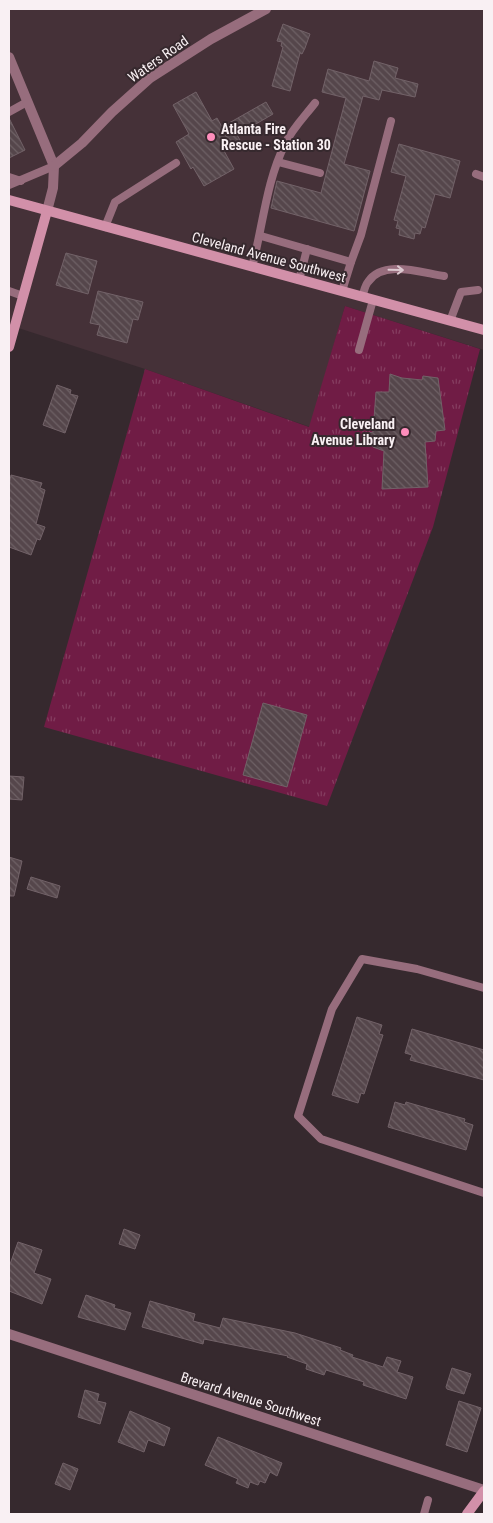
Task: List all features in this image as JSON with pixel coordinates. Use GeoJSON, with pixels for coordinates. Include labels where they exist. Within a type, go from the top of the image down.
{"type":"FeatureCollection","features":[{"type":"Feature","properties":{"kind":"main road","name":"Cleveland Avenue Southwest"},"geometry":{"type":"LineString","coordinates":[[9,200],[484,330]]}},
{"type":"Feature","properties":{"kind":"main road"},"geometry":{"type":"LineString","coordinates":[[9,347],[47,211]]}},
{"type":"Feature","properties":{"kind":"main road"},"geometry":{"type":"LineString","coordinates":[[467,1514],[484,1490]]}},
{"type":"Feature","properties":{"kind":"street","name":"Waters Road"},"geometry":{"type":"LineString","coordinates":[[54,166],[82,143],[112,112],[150,78],[211,39],[266,9]]}},
{"type":"Feature","properties":{"kind":"street"},"geometry":{"type":"LineString","coordinates":[[9,58],[54,166],[53,188],[47,211]]}},
{"type":"Feature","properties":{"kind":"street","name":"Brevard Avenue Southwest"},"geometry":{"type":"LineString","coordinates":[[9,1334],[484,1490]]}},
{"type":"Feature","properties":{"kind":"lane"},"geometry":{"type":"LineString","coordinates":[[9,112],[27,102]]}},
{"type":"Feature","properties":{"kind":"lane"},"geometry":{"type":"LineString","coordinates":[[252,267],[265,206],[285,143],[314,103]]}},
{"type":"Feature","properties":{"kind":"lane"},"geometry":{"type":"LineString","coordinates":[[342,292],[361,236],[391,121]]}},
{"type":"Feature","properties":{"kind":"lane"},"geometry":{"type":"LineString","coordinates":[[278,162],[320,173]]}},
{"type":"Feature","properties":{"kind":"lane"},"geometry":{"type":"LineString","coordinates":[[106,227],[115,202],[176,163]]}},
{"type":"Feature","properties":{"kind":"lane"},"geometry":{"type":"LineString","coordinates":[[9,185],[54,166]]}},
{"type":"Feature","properties":{"kind":"lane"},"geometry":{"type":"LineString","coordinates":[[476,174],[484,177]]}},
{"type":"Feature","properties":{"kind":"lane"},"geometry":{"type":"LineString","coordinates":[[9,177],[21,181]]}},
{"type":"Feature","properties":{"kind":"lane"},"geometry":{"type":"LineString","coordinates":[[260,236],[351,262]]}},
{"type":"Feature","properties":{"kind":"lane"},"geometry":{"type":"LineString","coordinates":[[299,280],[307,249]]}},
{"type":"Feature","properties":{"kind":"lane"},"geometry":{"type":"LineString","coordinates":[[359,350],[368,298],[368,282],[382,270],[400,270],[444,276]]}},
{"type":"Feature","properties":{"kind":"lane"},"geometry":{"type":"LineString","coordinates":[[450,321],[461,292],[478,290]]}},
{"type":"Feature","properties":{"kind":"lane"},"geometry":{"type":"LineString","coordinates":[[9,291],[23,296]]}},
{"type":"Feature","properties":{"kind":"lane"},"geometry":{"type":"LineString","coordinates":[[484,988],[417,969],[362,959],[332,1009],[298,1116],[321,1139],[484,1193]]}},
{"type":"Feature","properties":{"kind":"lane"},"geometry":{"type":"LineString","coordinates":[[424,1514],[428,1500]]}},
{"type":"Feature","properties":{"kind":"shaded area"},"geometry":{"type":"Polygon","coordinates":[[[9,9],[484,9],[484,350],[345,306],[310,427],[145,369],[9,325],[9,9]]]}},
{"type":"Feature","properties":{"kind":"green space"},"geometry":{"type":"Polygon","coordinates":[[[345,306],[480,349],[433,527],[327,806],[44,727],[145,369],[309,427],[345,306]]]}},
{"type":"Feature","properties":{"kind":"building"},"geometry":{"type":"Polygon","coordinates":[[[283,24],[310,34],[302,54],[300,53],[290,91],[272,86],[283,47],[281,46],[282,42],[277,41],[283,24]]]}},
{"type":"Feature","properties":{"kind":"building"},"geometry":{"type":"Polygon","coordinates":[[[374,61],[398,68],[395,78],[418,84],[415,97],[382,90],[379,100],[363,96],[344,164],[370,171],[354,231],[271,208],[277,181],[321,193],[346,98],[322,92],[328,69],[369,81],[374,61]]]}},
{"type":"Feature","properties":{"kind":"building","name":"Atlanta Fire Rescue - Station 30"},"geometry":{"type":"Polygon","coordinates":[[[196,92],[212,121],[217,118],[222,127],[266,102],[273,114],[237,135],[240,140],[223,149],[234,169],[204,186],[193,167],[191,169],[176,142],[189,134],[173,105],[196,92]]]}},
{"type":"Feature","properties":{"kind":"building"},"geometry":{"type":"Polygon","coordinates":[[[9,118],[25,150],[9,158],[9,118]]]}},
{"type":"Feature","properties":{"kind":"building"},"geometry":{"type":"Polygon","coordinates":[[[399,144],[460,161],[450,198],[435,194],[425,228],[422,227],[420,234],[415,233],[414,239],[399,235],[400,229],[396,228],[398,221],[394,220],[406,176],[391,172],[399,144]]]}},
{"type":"Feature","properties":{"kind":"building"},"geometry":{"type":"Polygon","coordinates":[[[66,253],[97,261],[88,294],[56,285],[66,253]]]}},
{"type":"Feature","properties":{"kind":"building"},"geometry":{"type":"Polygon","coordinates":[[[98,291],[143,302],[138,320],[133,319],[127,343],[97,335],[100,325],[90,323],[98,291]]]}},
{"type":"Feature","properties":{"kind":"building","name":"Cleveland Avenue Library"},"geometry":{"type":"Polygon","coordinates":[[[390,374],[402,378],[422,380],[423,376],[438,378],[445,430],[436,431],[435,441],[425,442],[428,487],[382,489],[384,451],[373,447],[363,434],[373,432],[376,392],[389,392],[390,374]]]}},
{"type":"Feature","properties":{"kind":"building"},"geometry":{"type":"Polygon","coordinates":[[[57,385],[71,390],[70,394],[78,396],[65,433],[43,425],[57,385]]]}},
{"type":"Feature","properties":{"kind":"building"},"geometry":{"type":"Polygon","coordinates":[[[11,475],[42,483],[40,488],[45,490],[36,524],[45,527],[40,540],[37,539],[31,555],[9,547],[9,485],[11,475]]]}},
{"type":"Feature","properties":{"kind":"building"},"geometry":{"type":"Polygon","coordinates":[[[263,703],[307,715],[287,787],[243,775],[263,703]]]}},
{"type":"Feature","properties":{"kind":"building"},"geometry":{"type":"Polygon","coordinates":[[[9,776],[24,777],[22,800],[9,799],[9,776]]]}},
{"type":"Feature","properties":{"kind":"building"},"geometry":{"type":"Polygon","coordinates":[[[9,857],[22,861],[14,896],[9,896],[9,857]]]}},
{"type":"Feature","properties":{"kind":"building"},"geometry":{"type":"Polygon","coordinates":[[[31,877],[60,886],[57,898],[27,889],[31,877]]]}},
{"type":"Feature","properties":{"kind":"building"},"geometry":{"type":"Polygon","coordinates":[[[357,1017],[382,1025],[379,1034],[383,1035],[364,1094],[361,1093],[358,1103],[332,1095],[357,1017]]]}},
{"type":"Feature","properties":{"kind":"building"},"geometry":{"type":"Polygon","coordinates":[[[412,1029],[484,1050],[484,1080],[410,1060],[412,1055],[405,1053],[412,1029]]]}},
{"type":"Feature","properties":{"kind":"building"},"geometry":{"type":"Polygon","coordinates":[[[395,1102],[405,1105],[406,1102],[465,1119],[464,1122],[473,1125],[466,1150],[388,1127],[395,1102]]]}},
{"type":"Feature","properties":{"kind":"building"},"geometry":{"type":"Polygon","coordinates":[[[124,1229],[140,1235],[135,1249],[119,1244],[124,1229]]]}},
{"type":"Feature","properties":{"kind":"building"},"geometry":{"type":"Polygon","coordinates":[[[18,1242],[42,1250],[34,1273],[51,1279],[42,1304],[9,1291],[9,1267],[18,1242]]]}},
{"type":"Feature","properties":{"kind":"building"},"geometry":{"type":"Polygon","coordinates":[[[86,1295],[115,1305],[114,1308],[131,1313],[125,1330],[78,1317],[86,1295]]]}},
{"type":"Feature","properties":{"kind":"building"},"geometry":{"type":"Polygon","coordinates":[[[150,1301],[195,1314],[193,1321],[220,1328],[223,1318],[295,1333],[341,1348],[340,1350],[353,1355],[352,1357],[383,1367],[387,1357],[401,1361],[397,1372],[413,1377],[406,1399],[363,1385],[364,1382],[326,1370],[324,1375],[306,1369],[307,1364],[288,1356],[204,1339],[203,1344],[142,1327],[150,1301]]]}},
{"type":"Feature","properties":{"kind":"building"},"geometry":{"type":"Polygon","coordinates":[[[452,1368],[471,1374],[464,1394],[447,1389],[446,1387],[452,1368]]]}},
{"type":"Feature","properties":{"kind":"building"},"geometry":{"type":"Polygon","coordinates":[[[85,1390],[99,1394],[97,1401],[106,1403],[100,1424],[78,1417],[85,1390]]]}},
{"type":"Feature","properties":{"kind":"building"},"geometry":{"type":"Polygon","coordinates":[[[459,1401],[481,1408],[467,1452],[446,1445],[459,1401]]]}},
{"type":"Feature","properties":{"kind":"building"},"geometry":{"type":"Polygon","coordinates":[[[130,1411],[170,1428],[164,1446],[148,1440],[144,1452],[118,1442],[130,1411]]]}},
{"type":"Feature","properties":{"kind":"building"},"geometry":{"type":"Polygon","coordinates":[[[218,1437],[282,1463],[277,1476],[270,1472],[265,1483],[260,1481],[258,1485],[250,1482],[248,1488],[236,1483],[238,1479],[205,1465],[218,1437]]]}},
{"type":"Feature","properties":{"kind":"building"},"geometry":{"type":"Polygon","coordinates":[[[63,1463],[78,1469],[70,1490],[55,1484],[63,1463]]]}},
{"type":"Feature","properties":{"kind":"place","name":"Atlanta Fire Rescue - Station 30"},"geometry":{"type":"Point","coordinates":[211,137]}},
{"type":"Feature","properties":{"kind":"place","name":"Cleveland Avenue Library"},"geometry":{"type":"Point","coordinates":[405,432]}}]}
